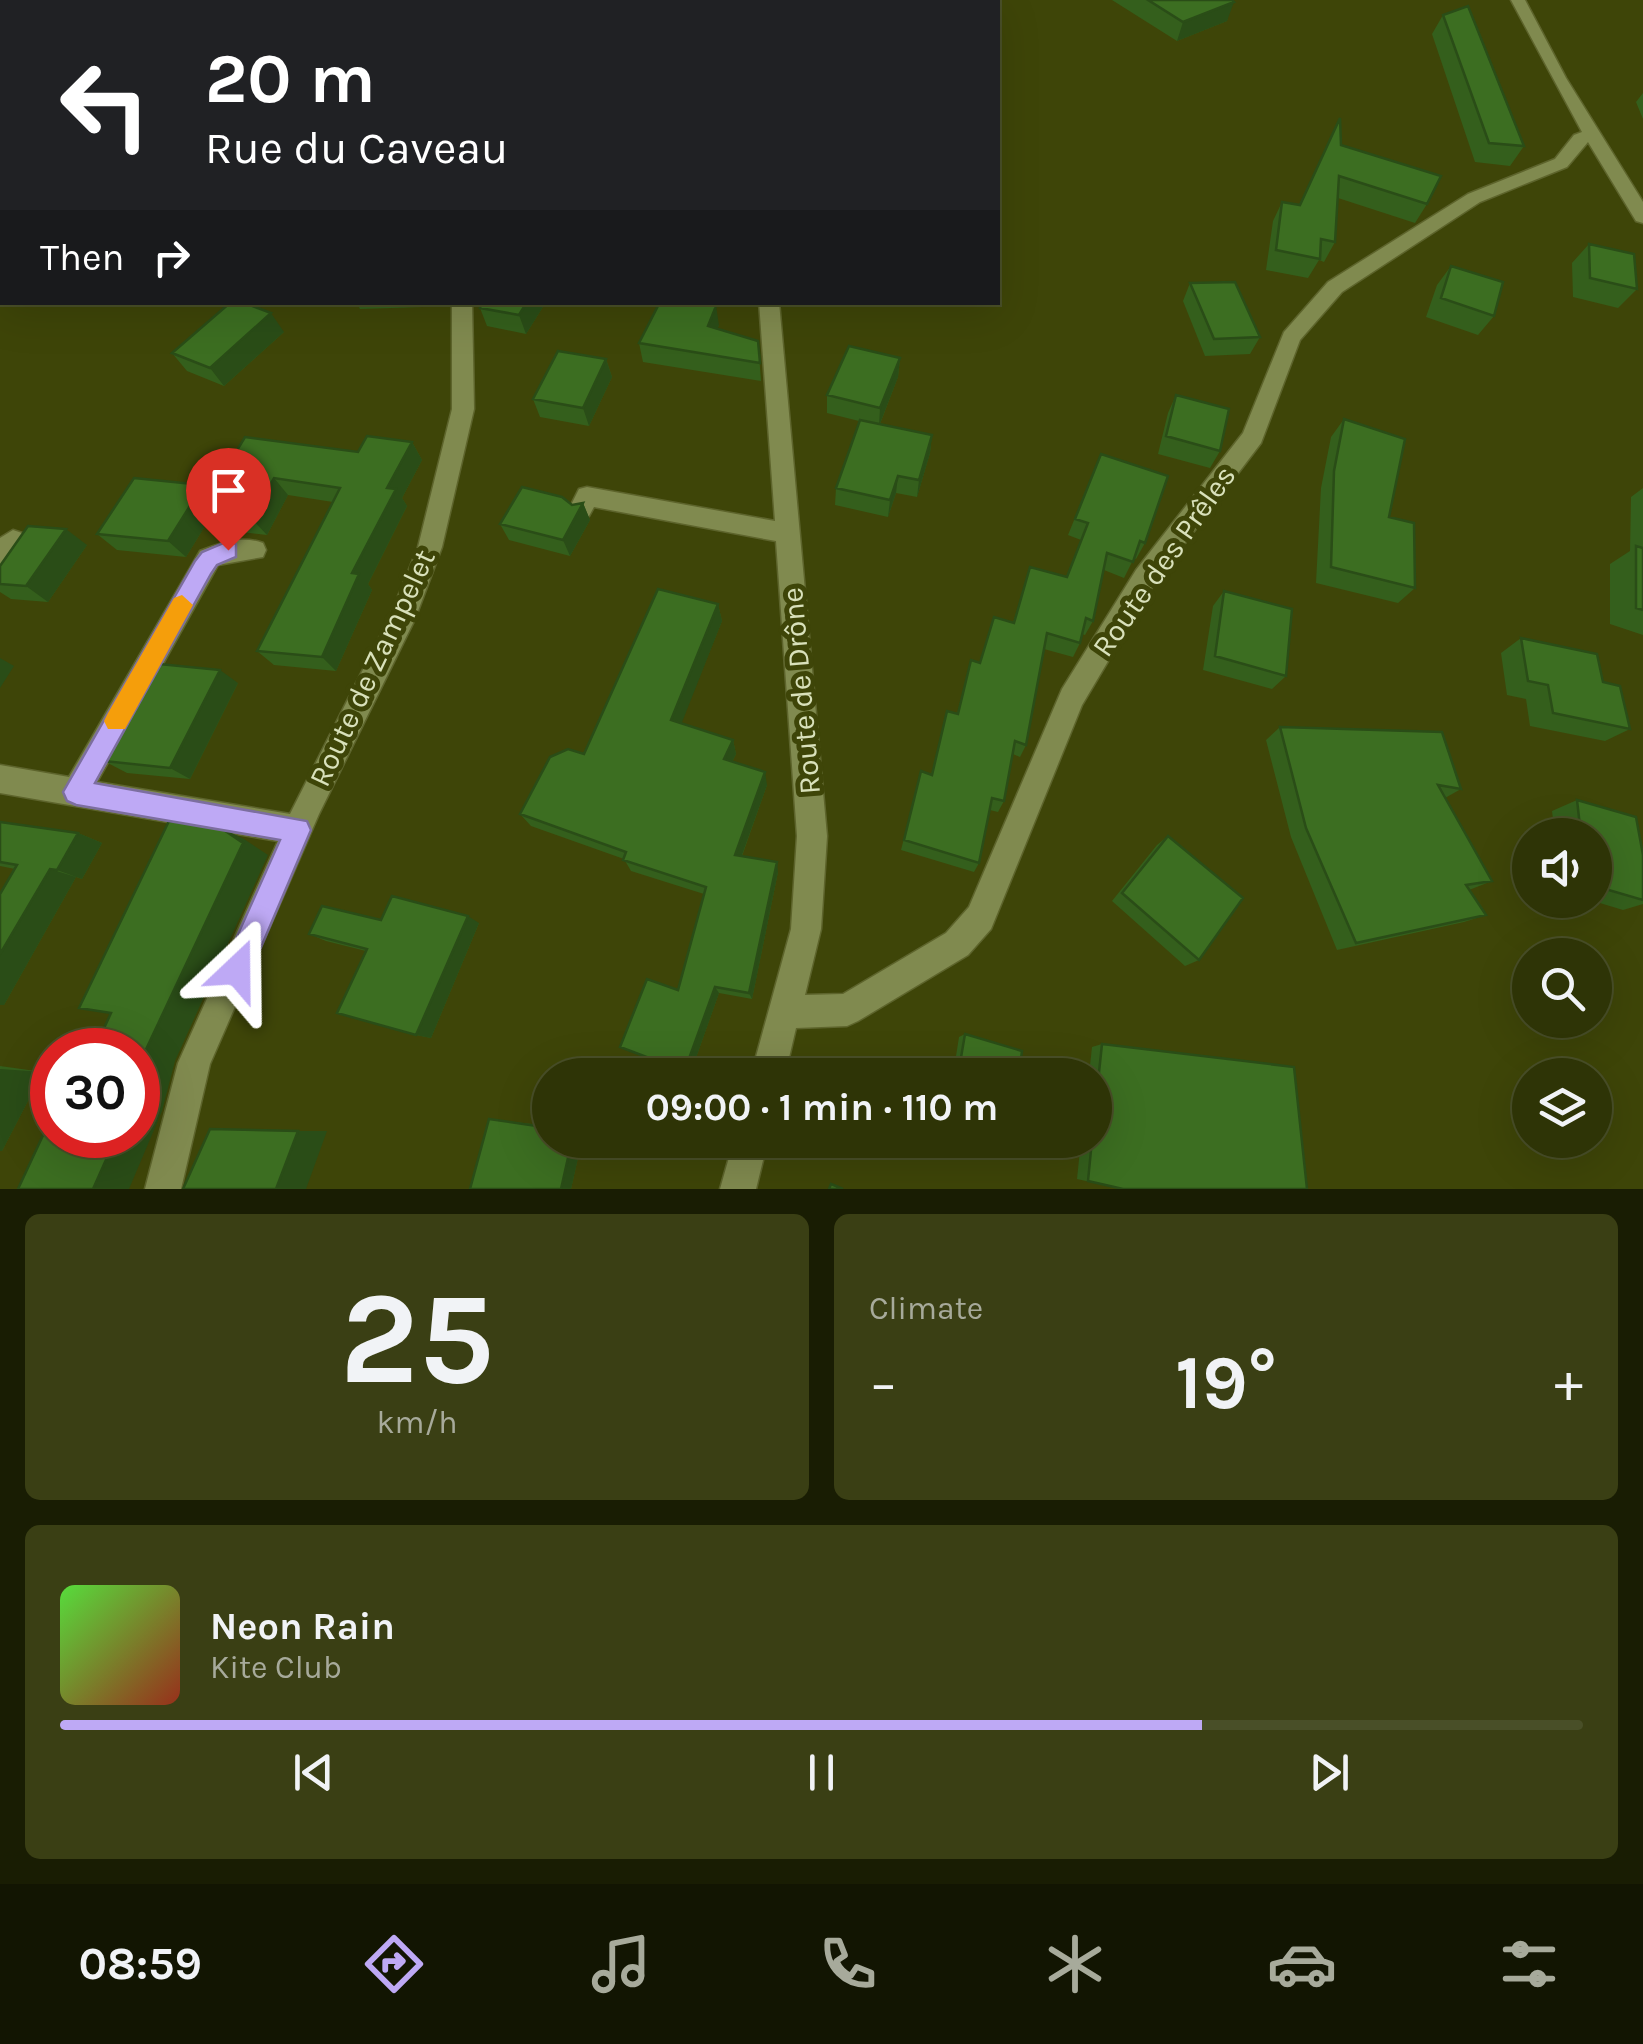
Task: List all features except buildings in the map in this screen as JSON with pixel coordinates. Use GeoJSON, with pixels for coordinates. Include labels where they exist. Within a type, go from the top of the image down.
{"type":"FeatureCollection","features":[{"type":"Feature","properties":{"kind":"street"},"geometry":{"type":"LineString","coordinates":[[1518,0],[1643,217]]}},
{"type":"Feature","properties":{"kind":"street","name":"Route des Prêles"},"geometry":{"type":"LineString","coordinates":[[785,1012],[847,1010],[943,954],[980,918],[1070,698],[1145,577],[1254,437],[1291,337],[1335,287],[1474,198],[1560,163],[1580,139],[1592,134]]}},
{"type":"Feature","properties":{"kind":"street","name":"Route de Zampelet"},"geometry":{"type":"LineString","coordinates":[[163,1189],[194,1064],[298,830],[402,619],[430,547],[463,409],[462,305]]}},
{"type":"Feature","properties":{"kind":"street","name":"Route de Drône"},"geometry":{"type":"LineString","coordinates":[[769,305],[808,751],[812,851],[806,929],[773,1058]]}},
{"type":"Feature","properties":{"kind":"street"},"geometry":{"type":"LineString","coordinates":[[581,509],[587,496],[788,533]]}},
{"type":"Feature","properties":{"kind":"street"},"geometry":{"type":"LineString","coordinates":[[76,792],[210,558],[228,550],[254,550]]}},
{"type":"Feature","properties":{"kind":"street"},"geometry":{"type":"LineString","coordinates":[[0,779],[298,830]]}},
{"type":"Feature","properties":{"kind":"street"},"geometry":{"type":"LineString","coordinates":[[738,1189],[746,1158]]}},
{"type":"Feature","properties":{"kind":"slow traffic"},"geometry":{"type":"LineString","coordinates":[[116,721],[182,605]]}},
{"type":"Feature","properties":{"kind":"route"},"geometry":{"type":"LineString","coordinates":[[228,550],[210,558],[203,568],[76,792],[238,816],[298,830],[237,970]]}}]}
